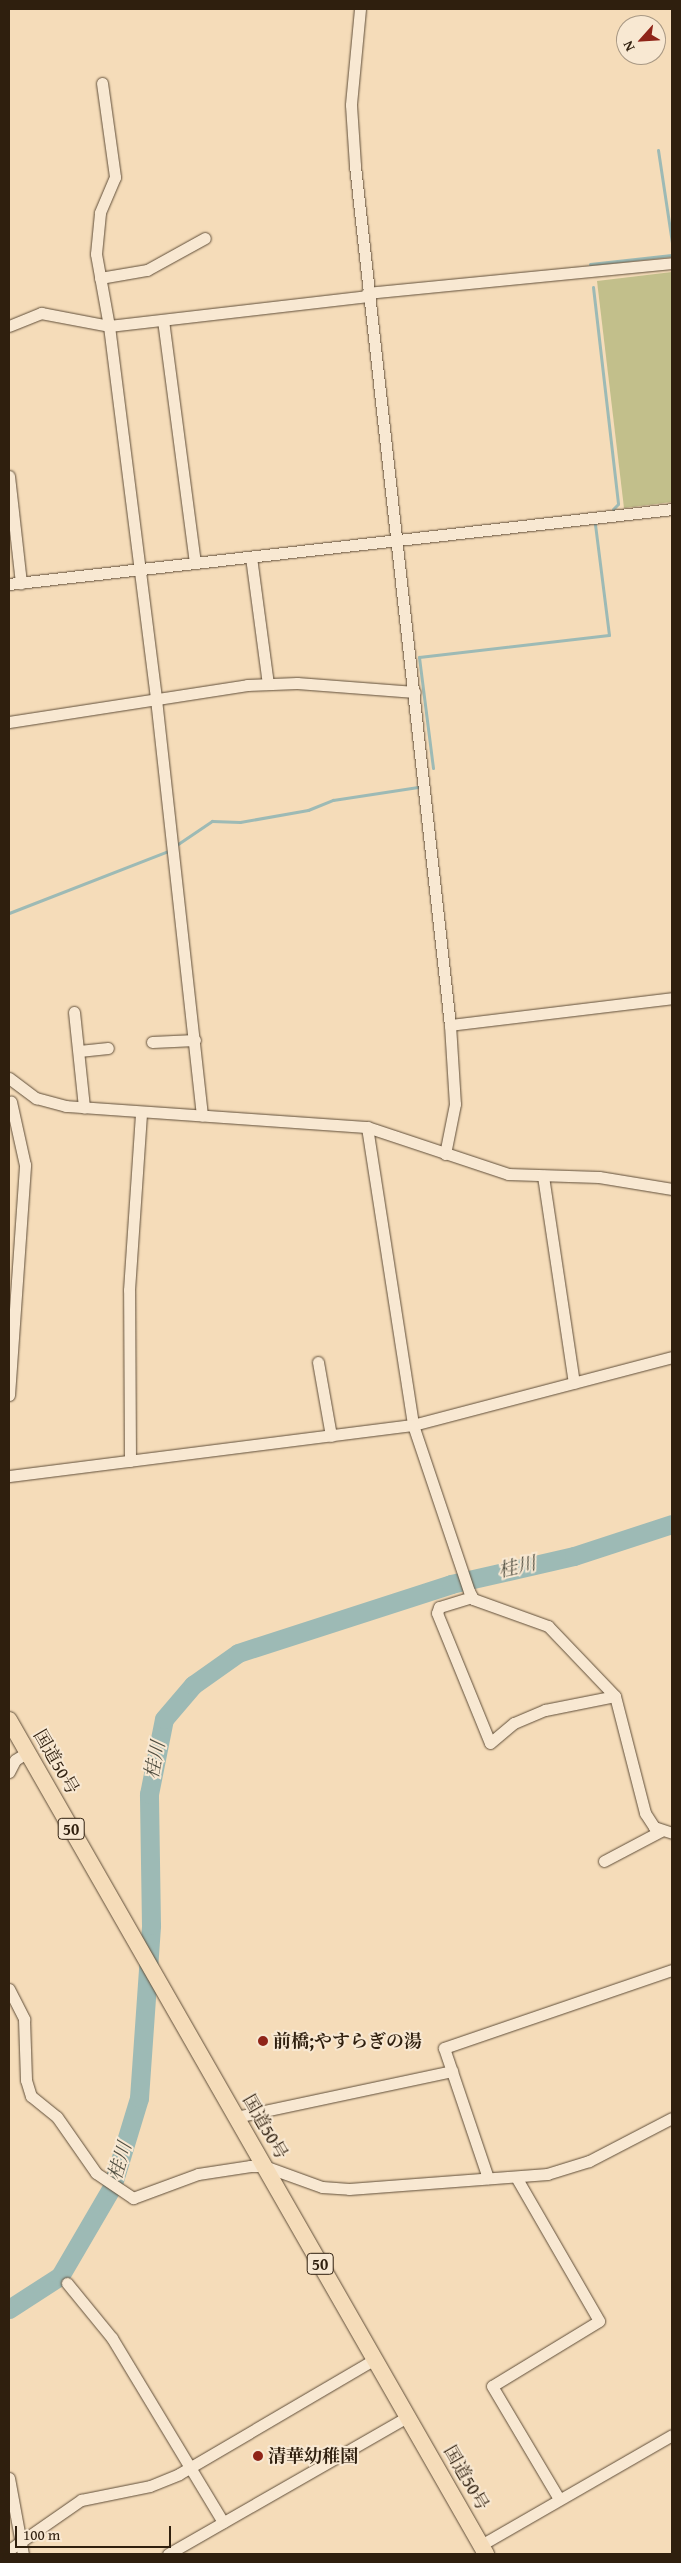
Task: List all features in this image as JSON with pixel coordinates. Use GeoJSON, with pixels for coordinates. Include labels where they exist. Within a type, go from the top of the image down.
{"type":"FeatureCollection","features":[{"type":"Feature","properties":{"kind":"highway","name":"国道50号"},"geometry":{"type":"LineString","coordinates":[[9,1720],[484,2550]]}},
{"type":"Feature","properties":{"kind":"street"},"geometry":{"type":"LineString","coordinates":[[360,9],[351,105],[367,294],[415,692],[450,1024],[455,1104],[445,1154]]}},
{"type":"Feature","properties":{"kind":"street"},"geometry":{"type":"LineString","coordinates":[[102,83],[115,177],[97,224],[100,278],[109,326],[156,699],[202,1115]]}},
{"type":"Feature","properties":{"kind":"street"},"geometry":{"type":"LineString","coordinates":[[100,278],[147,270],[205,238]]}},
{"type":"Feature","properties":{"kind":"street"},"geometry":{"type":"LineString","coordinates":[[9,326],[52,313],[109,326],[367,294],[672,263]]}},
{"type":"Feature","properties":{"kind":"street"},"geometry":{"type":"LineString","coordinates":[[163,320],[195,563]]}},
{"type":"Feature","properties":{"kind":"street"},"geometry":{"type":"LineString","coordinates":[[9,476],[22,583]]}},
{"type":"Feature","properties":{"kind":"street"},"geometry":{"type":"LineString","coordinates":[[9,584],[672,509]]}},
{"type":"Feature","properties":{"kind":"street"},"geometry":{"type":"LineString","coordinates":[[251,557],[268,684]]}},
{"type":"Feature","properties":{"kind":"street"},"geometry":{"type":"LineString","coordinates":[[9,722],[268,684],[415,692]]}},
{"type":"Feature","properties":{"kind":"street"},"geometry":{"type":"LineString","coordinates":[[450,1024],[672,998]]}},
{"type":"Feature","properties":{"kind":"street"},"geometry":{"type":"LineString","coordinates":[[74,1012],[84,1107]]}},
{"type":"Feature","properties":{"kind":"street"},"geometry":{"type":"LineString","coordinates":[[152,1042],[195,1040]]}},
{"type":"Feature","properties":{"kind":"street"},"geometry":{"type":"LineString","coordinates":[[79,1051],[108,1048]]}},
{"type":"Feature","properties":{"kind":"street"},"geometry":{"type":"LineString","coordinates":[[9,1078],[21,1090],[49,1102],[141,1112],[366,1127],[491,1171],[543,1176],[599,1176],[672,1189]]}},
{"type":"Feature","properties":{"kind":"street"},"geometry":{"type":"LineString","coordinates":[[9,1395],[25,1165],[10,1102],[21,1090]]}},
{"type":"Feature","properties":{"kind":"street"},"geometry":{"type":"LineString","coordinates":[[130,1461],[129,1290],[141,1112]]}},
{"type":"Feature","properties":{"kind":"street"},"geometry":{"type":"LineString","coordinates":[[366,1127],[412,1425],[471,1594],[548,1626],[615,1696],[645,1813],[667,1832],[604,1861]]}},
{"type":"Feature","properties":{"kind":"street"},"geometry":{"type":"LineString","coordinates":[[543,1176],[574,1383]]}},
{"type":"Feature","properties":{"kind":"street"},"geometry":{"type":"LineString","coordinates":[[9,1476],[412,1425],[672,1357]]}},
{"type":"Feature","properties":{"kind":"street"},"geometry":{"type":"LineString","coordinates":[[318,1362],[331,1436]]}},
{"type":"Feature","properties":{"kind":"street"},"geometry":{"type":"LineString","coordinates":[[471,1594],[439,1608],[437,1613],[490,1743],[514,1723],[545,1710],[615,1696]]}},
{"type":"Feature","properties":{"kind":"street"},"geometry":{"type":"LineString","coordinates":[[9,1772],[15,1760],[28,1752]]}},
{"type":"Feature","properties":{"kind":"street"},"geometry":{"type":"LineString","coordinates":[[488,2178],[444,2048],[672,1970]]}},
{"type":"Feature","properties":{"kind":"street"},"geometry":{"type":"LineString","coordinates":[[9,1988],[24,2019],[26,2080],[31,2096],[57,2117],[98,2174],[138,2198],[198,2174],[264,2166],[322,2187],[349,2190],[516,2177],[589,2161],[672,2118]]}},
{"type":"Feature","properties":{"kind":"street"},"geometry":{"type":"LineString","coordinates":[[236,2117],[452,2071]]}},
{"type":"Feature","properties":{"kind":"street"},"geometry":{"type":"LineString","coordinates":[[516,2177],[599,2321],[492,2386],[559,2499]]}},
{"type":"Feature","properties":{"kind":"street"},"geometry":{"type":"LineString","coordinates":[[67,2283],[108,2332],[192,2467],[223,2522]]}},
{"type":"Feature","properties":{"kind":"street"},"geometry":{"type":"LineString","coordinates":[[9,2550],[22,2550],[81,2500],[160,2483],[192,2467],[374,2359]]}},
{"type":"Feature","properties":{"kind":"street"},"geometry":{"type":"LineString","coordinates":[[168,2554],[407,2416]]}},
{"type":"Feature","properties":{"kind":"street"},"geometry":{"type":"LineString","coordinates":[[484,2550],[559,2499],[672,2435]]}},
{"type":"Feature","properties":{"kind":"street"},"geometry":{"type":"LineString","coordinates":[[9,2478],[22,2550]]}},
{"type":"Feature","properties":{"kind":"shaded area"},"geometry":{"type":"Polygon","coordinates":[[[672,272],[672,502],[624,508],[597,281],[672,272]]]}},
{"type":"Feature","properties":{"kind":"waterway"},"geometry":{"type":"LineString","coordinates":[[658,150],[672,243]]}},
{"type":"Feature","properties":{"kind":"waterway"},"geometry":{"type":"LineString","coordinates":[[590,264],[672,255]]}},
{"type":"Feature","properties":{"kind":"waterway"},"geometry":{"type":"LineString","coordinates":[[593,287],[618,504],[613,509]]}},
{"type":"Feature","properties":{"kind":"waterway"},"geometry":{"type":"LineString","coordinates":[[433,768],[419,657],[609,635],[595,524]]}},
{"type":"Feature","properties":{"kind":"waterway"},"geometry":{"type":"LineString","coordinates":[[175,846],[212,821],[240,822],[308,810],[333,800],[418,787]]}},
{"type":"Feature","properties":{"kind":"waterway"},"geometry":{"type":"LineString","coordinates":[[9,913],[171,850]]}},
{"type":"Feature","properties":{"kind":"waterway","name":"桂川"},"geometry":{"type":"LineString","coordinates":[[9,2309],[60,2276],[112,2187],[139,2098],[151,1925],[149,1794],[164,1719],[193,1685],[238,1653],[451,1584],[574,1556],[672,1524]]}},
{"type":"Feature","properties":{"kind":"place","name":"前橋;やすらぎの湯"},"geometry":{"type":"Point","coordinates":[263,2041]}},
{"type":"Feature","properties":{"kind":"place","name":"清華幼稚園"},"geometry":{"type":"Point","coordinates":[258,2456]}}]}
